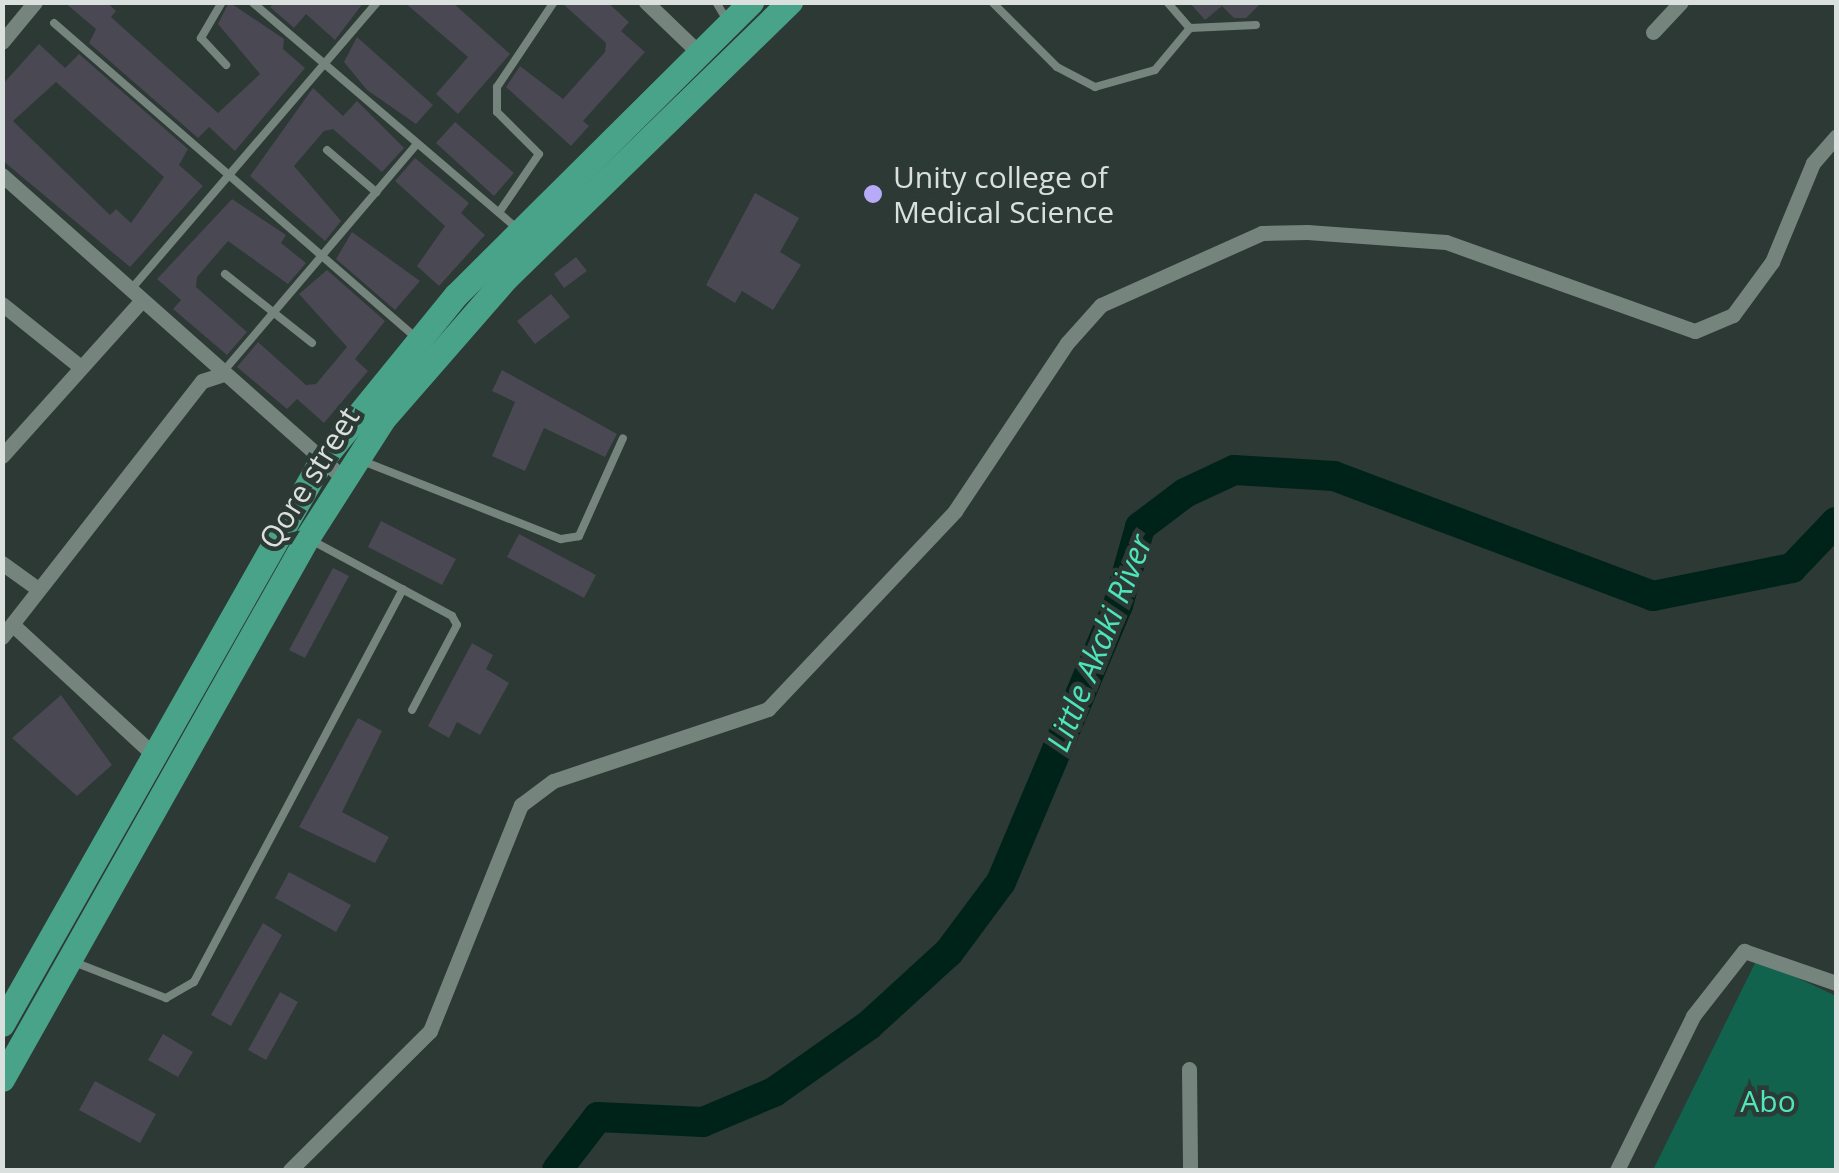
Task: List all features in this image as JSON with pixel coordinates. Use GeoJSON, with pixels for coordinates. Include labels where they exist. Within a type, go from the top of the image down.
{"type":"FeatureCollection","features":[{"type":"Feature","properties":{"kind":"main road","name":"Qore street"},"geometry":{"type":"LineString","coordinates":[[2,1024],[155,756],[417,339],[698,52],[723,13],[751,2]]}},
{"type":"Feature","properties":{"kind":"main road","name":"Qore street"},"geometry":{"type":"LineString","coordinates":[[3,1075],[307,538],[340,465],[507,278],[790,2]]}},
{"type":"Feature","properties":{"kind":"street"},"geometry":{"type":"LineString","coordinates":[[2,42],[35,2]]}},
{"type":"Feature","properties":{"kind":"street"},"geometry":{"type":"LineString","coordinates":[[646,2],[698,52]]}},
{"type":"Feature","properties":{"kind":"street"},"geometry":{"type":"LineString","coordinates":[[1654,32],[1681,2]]}},
{"type":"Feature","properties":{"kind":"street"},"geometry":{"type":"LineString","coordinates":[[290,1170],[430,1031],[521,805],[553,781],[768,709],[955,511],[1066,343],[1101,305],[1262,233],[1307,232],[1446,242],[1695,332],[1733,314],[1752,288],[1813,163],[1836,137]]}},
{"type":"Feature","properties":{"kind":"street"},"geometry":{"type":"LineString","coordinates":[[2,175],[137,294],[221,375],[340,465]]}},
{"type":"Feature","properties":{"kind":"street"},"geometry":{"type":"LineString","coordinates":[[2,456],[9,435],[137,294]]}},
{"type":"Feature","properties":{"kind":"street"},"geometry":{"type":"LineString","coordinates":[[2,304],[77,364]]}},
{"type":"Feature","properties":{"kind":"street"},"geometry":{"type":"LineString","coordinates":[[155,756],[8,631],[202,381],[221,375]]}},
{"type":"Feature","properties":{"kind":"street"},"geometry":{"type":"LineString","coordinates":[[2,563],[38,590]]}},
{"type":"Feature","properties":{"kind":"street"},"geometry":{"type":"LineString","coordinates":[[1618,1170],[1721,970],[1744,951],[1763,952],[1836,982]]}},
{"type":"Feature","properties":{"kind":"street"},"geometry":{"type":"LineString","coordinates":[[1189,1068],[1190,1170]]}},
{"type":"Feature","properties":{"kind":"lane"},"geometry":{"type":"LineString","coordinates":[[222,2],[201,38],[226,66]]}},
{"type":"Feature","properties":{"kind":"lane"},"geometry":{"type":"LineString","coordinates":[[252,2],[521,231]]}},
{"type":"Feature","properties":{"kind":"lane"},"geometry":{"type":"LineString","coordinates":[[137,294],[377,2]]}},
{"type":"Feature","properties":{"kind":"lane"},"geometry":{"type":"LineString","coordinates":[[500,211],[539,154],[497,112],[497,87],[554,2]]}},
{"type":"Feature","properties":{"kind":"lane"},"geometry":{"type":"LineString","coordinates":[[992,2],[1057,67],[1096,87],[1156,70],[1190,28],[1256,25]]}},
{"type":"Feature","properties":{"kind":"lane"},"geometry":{"type":"LineString","coordinates":[[1167,2],[1190,28]]}},
{"type":"Feature","properties":{"kind":"lane"},"geometry":{"type":"LineString","coordinates":[[54,24],[417,339]]}},
{"type":"Feature","properties":{"kind":"lane"},"geometry":{"type":"LineString","coordinates":[[221,375],[416,144]]}},
{"type":"Feature","properties":{"kind":"lane"},"geometry":{"type":"LineString","coordinates":[[327,150],[376,192]]}},
{"type":"Feature","properties":{"kind":"lane"},"geometry":{"type":"LineString","coordinates":[[225,274],[312,343]]}},
{"type":"Feature","properties":{"kind":"lane"},"geometry":{"type":"LineString","coordinates":[[340,465],[560,539],[578,536],[623,438]]}},
{"type":"Feature","properties":{"kind":"lane"},"geometry":{"type":"LineString","coordinates":[[307,538],[403,589],[456,625],[412,710]]}},
{"type":"Feature","properties":{"kind":"lane"},"geometry":{"type":"LineString","coordinates":[[70,960],[166,998],[194,982],[403,589]]}},
{"type":"Feature","properties":{"kind":"green space","name":"Abo"},"geometry":{"type":"Polygon","coordinates":[[[1757,959],[1836,996],[1836,1170],[1653,1170],[1757,959]]]}},
{"type":"Feature","properties":{"kind":"building"},"geometry":{"type":"Polygon","coordinates":[[[64,2],[107,2],[116,11],[111,17],[218,113],[260,74],[218,24],[229,2],[284,39],[283,49],[305,68],[235,151],[209,127],[198,138],[89,43],[96,29],[64,2]]]}},
{"type":"Feature","properties":{"kind":"building"},"geometry":{"type":"Polygon","coordinates":[[[275,2],[364,2],[335,40],[306,14],[294,28],[270,7],[275,2]]]}},
{"type":"Feature","properties":{"kind":"building"},"geometry":{"type":"Polygon","coordinates":[[[404,2],[452,2],[510,54],[458,114],[436,94],[468,57],[404,2]]]}},
{"type":"Feature","properties":{"kind":"building"},"geometry":{"type":"Polygon","coordinates":[[[561,2],[607,2],[629,22],[621,31],[645,52],[583,121],[589,126],[571,146],[506,87],[520,66],[563,99],[605,52],[606,43],[561,2]]]}},
{"type":"Feature","properties":{"kind":"building"},"geometry":{"type":"Polygon","coordinates":[[[1189,2],[1262,2],[1246,18],[1234,18],[1222,6],[1205,20],[1189,2]]]}},
{"type":"Feature","properties":{"kind":"building"},"geometry":{"type":"Polygon","coordinates":[[[357,37],[433,105],[416,124],[367,90],[344,62],[357,37]]]}},
{"type":"Feature","properties":{"kind":"building"},"geometry":{"type":"Polygon","coordinates":[[[39,44],[65,68],[79,54],[188,149],[179,165],[203,186],[130,267],[2,160],[2,85],[39,44]],[[56,82],[13,121],[110,215],[116,209],[131,223],[164,177],[56,82]]]}},
{"type":"Feature","properties":{"kind":"building"},"geometry":{"type":"Polygon","coordinates":[[[313,88],[343,116],[357,101],[404,148],[382,172],[333,129],[324,131],[294,166],[341,221],[325,241],[250,176],[313,88]]]}},
{"type":"Feature","properties":{"kind":"building"},"geometry":{"type":"Polygon","coordinates":[[[455,122],[514,173],[494,196],[436,143],[455,122]]]}},
{"type":"Feature","properties":{"kind":"building"},"geometry":{"type":"Polygon","coordinates":[[[415,158],[469,203],[461,213],[485,235],[439,286],[417,266],[445,226],[395,181],[415,158]]]}},
{"type":"Feature","properties":{"kind":"building"},"geometry":{"type":"Polygon","coordinates":[[[755,193],[799,218],[780,252],[801,265],[773,310],[742,291],[735,303],[706,285],[755,193]]]}},
{"type":"Feature","properties":{"kind":"building"},"geometry":{"type":"Polygon","coordinates":[[[232,199],[286,235],[281,243],[306,263],[288,284],[228,241],[197,277],[196,287],[247,332],[227,355],[173,309],[181,300],[157,279],[232,199]]]}},
{"type":"Feature","properties":{"kind":"building"},"geometry":{"type":"Polygon","coordinates":[[[352,232],[420,281],[395,310],[336,259],[352,232]]]}},
{"type":"Feature","properties":{"kind":"building"},"geometry":{"type":"Polygon","coordinates":[[[576,257],[587,271],[564,288],[554,274],[576,257]]]}},
{"type":"Feature","properties":{"kind":"building"},"geometry":{"type":"Polygon","coordinates":[[[327,270],[385,321],[355,359],[368,371],[324,423],[297,399],[287,409],[237,367],[258,342],[306,385],[316,384],[347,347],[299,294],[327,270]]]}},
{"type":"Feature","properties":{"kind":"building"},"geometry":{"type":"Polygon","coordinates":[[[551,294],[570,317],[535,344],[517,321],[551,294]]]}},
{"type":"Feature","properties":{"kind":"building"},"geometry":{"type":"Polygon","coordinates":[[[502,370],[617,434],[605,457],[544,428],[525,471],[492,456],[515,402],[492,391],[502,370]]]}},
{"type":"Feature","properties":{"kind":"building"},"geometry":{"type":"Polygon","coordinates":[[[381,521],[456,559],[442,585],[368,547],[381,521]]]}},
{"type":"Feature","properties":{"kind":"building"},"geometry":{"type":"Polygon","coordinates":[[[519,534],[596,575],[584,598],[507,557],[519,534]]]}},
{"type":"Feature","properties":{"kind":"building"},"geometry":{"type":"Polygon","coordinates":[[[333,568],[349,576],[305,658],[289,650],[333,568]]]}},
{"type":"Feature","properties":{"kind":"building"},"geometry":{"type":"Polygon","coordinates":[[[472,643],[493,655],[486,669],[509,683],[480,735],[457,722],[449,738],[428,726],[472,643]]]}},
{"type":"Feature","properties":{"kind":"building"},"geometry":{"type":"Polygon","coordinates":[[[61,695],[112,765],[77,796],[12,738],[61,695]]]}},
{"type":"Feature","properties":{"kind":"building"},"geometry":{"type":"Polygon","coordinates":[[[358,718],[382,731],[342,812],[389,837],[375,863],[299,827],[358,718]]]}},
{"type":"Feature","properties":{"kind":"building"},"geometry":{"type":"Polygon","coordinates":[[[289,872],[351,905],[336,932],[275,898],[289,872]]]}},
{"type":"Feature","properties":{"kind":"building"},"geometry":{"type":"Polygon","coordinates":[[[263,923],[282,935],[231,1026],[211,1015],[263,923]]]}},
{"type":"Feature","properties":{"kind":"building"},"geometry":{"type":"Polygon","coordinates":[[[280,992],[298,1002],[266,1060],[248,1050],[280,992]]]}},
{"type":"Feature","properties":{"kind":"building"},"geometry":{"type":"Polygon","coordinates":[[[163,1034],[193,1052],[178,1077],[148,1060],[163,1034]]]}},
{"type":"Feature","properties":{"kind":"building"},"geometry":{"type":"Polygon","coordinates":[[[95,1081],[156,1114],[140,1143],[79,1110],[95,1081]]]}},
{"type":"Feature","properties":{"kind":"waterway","name":"Little Akaki River"},"geometry":{"type":"LineString","coordinates":[[557,1170],[598,1117],[703,1122],[774,1092],[869,1025],[949,952],[1001,882],[1118,605],[1140,527],[1185,493],[1234,470],[1334,476],[1653,596],[1792,568],[1836,522]]}},
{"type":"Feature","properties":{"kind":"place","name":"Unity college of Medical Science"},"geometry":{"type":"Point","coordinates":[873,194]}}]}
